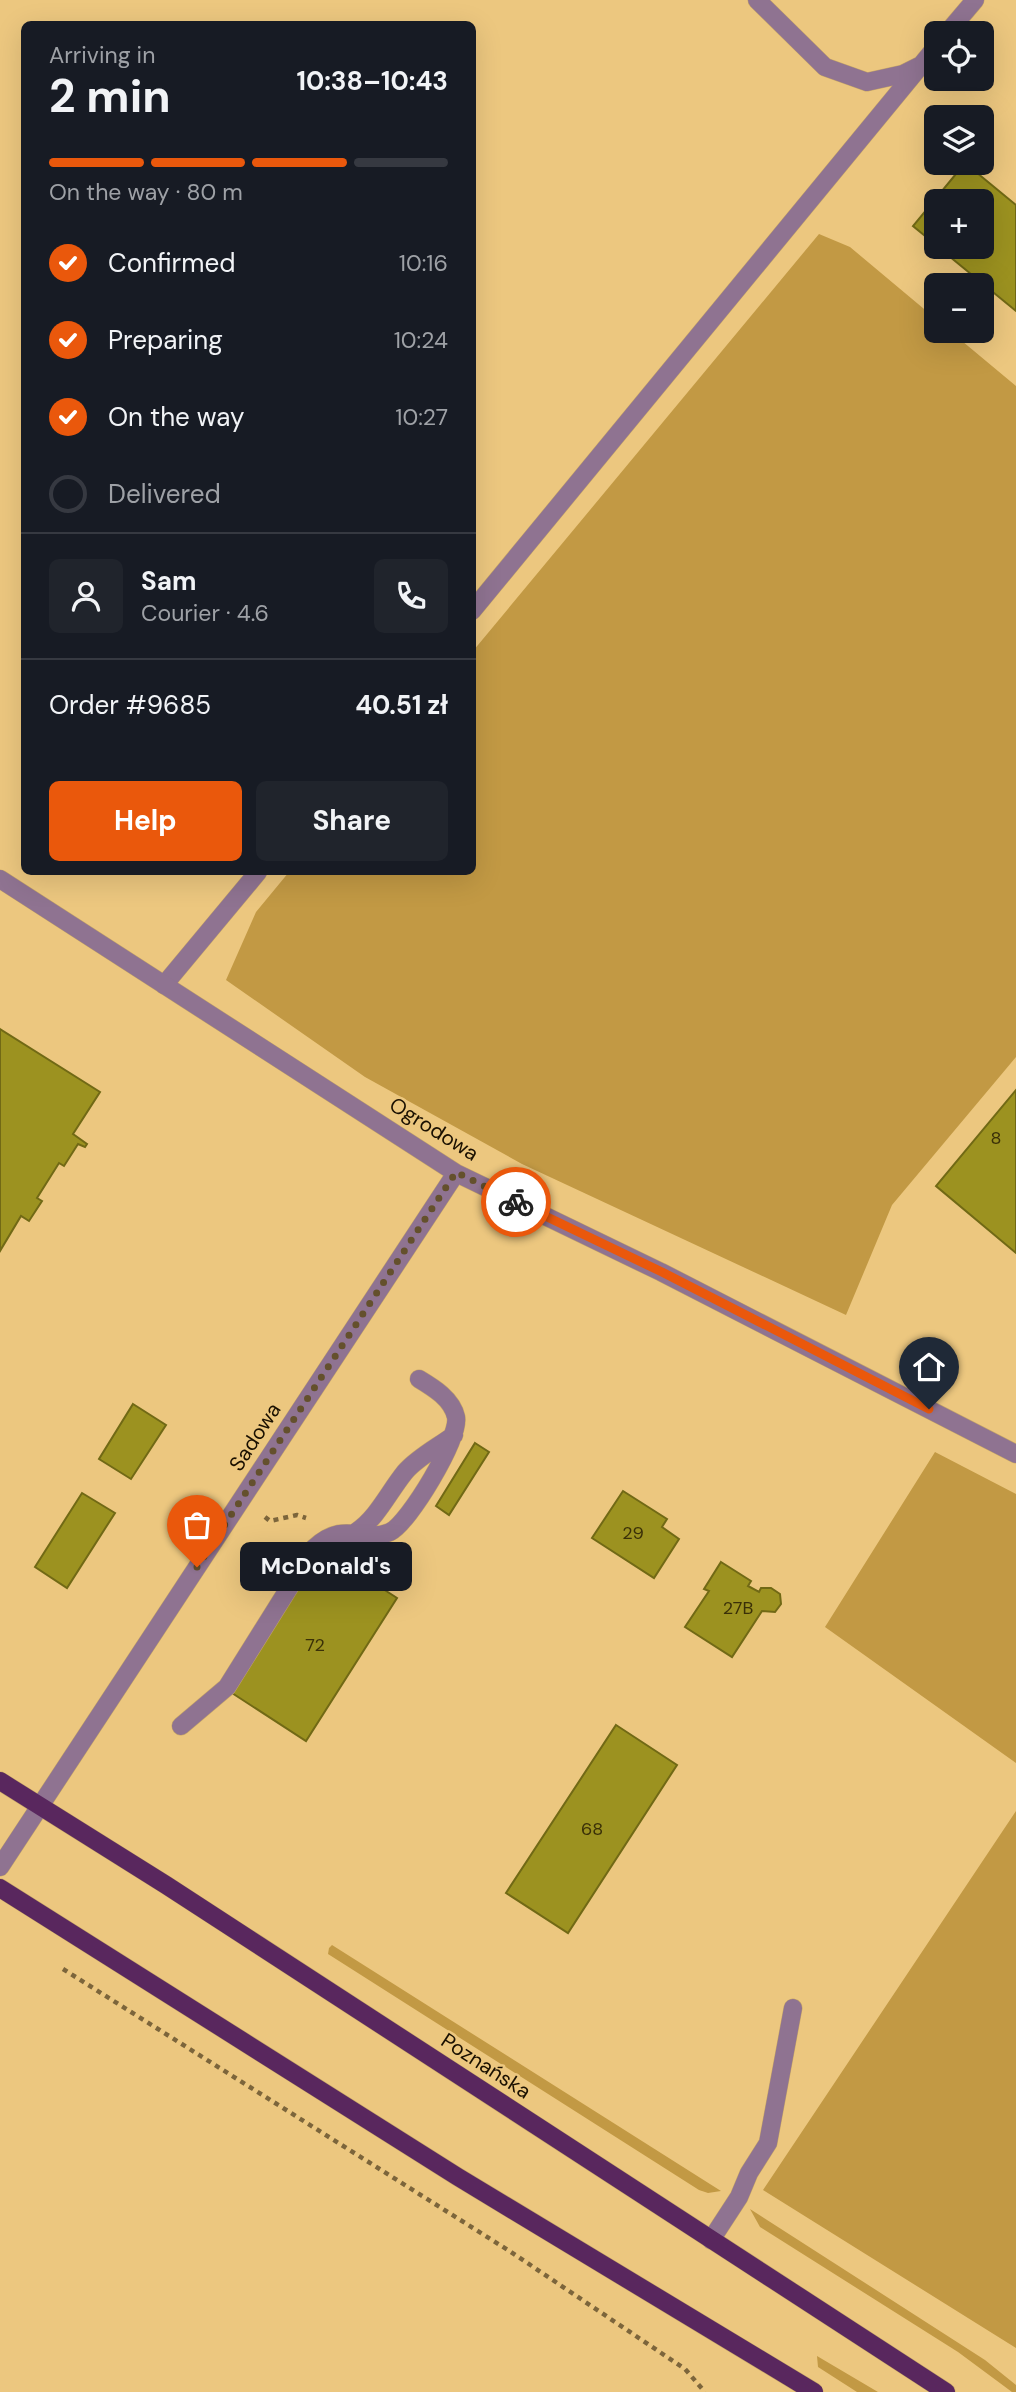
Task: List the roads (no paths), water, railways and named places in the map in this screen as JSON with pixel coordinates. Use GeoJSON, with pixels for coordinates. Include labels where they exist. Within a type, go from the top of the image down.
{"type":"FeatureCollection","features":[{"type":"Feature","properties":{"kind":"main road","name":"Poznańska"},"geometry":{"type":"LineString","coordinates":[[0,1781],[946,2392]]}},
{"type":"Feature","properties":{"kind":"main road"},"geometry":{"type":"LineString","coordinates":[[0,1888],[458,2177],[814,2392]]}},
{"type":"Feature","properties":{"kind":"street"},"geometry":{"type":"LineString","coordinates":[[757,0],[825,67],[867,82],[903,74],[922,64]]}},
{"type":"Feature","properties":{"kind":"street"},"geometry":{"type":"LineString","coordinates":[[957,21],[975,0]]}},
{"type":"Feature","properties":{"kind":"street"},"geometry":{"type":"LineString","coordinates":[[476,606],[924,62]]}},
{"type":"Feature","properties":{"kind":"street"},"geometry":{"type":"LineString","coordinates":[[164,985],[256,875]]}},
{"type":"Feature","properties":{"kind":"street","name":"Ogrodowa"},"geometry":{"type":"LineString","coordinates":[[0,879],[456,1172],[662,1272],[1016,1454]]}},
{"type":"Feature","properties":{"kind":"street","name":"Sadowa"},"geometry":{"type":"LineString","coordinates":[[0,1867],[456,1172]]}},
{"type":"Feature","properties":{"kind":"street"},"geometry":{"type":"LineString","coordinates":[[181,1726],[227,1687],[314,1548],[329,1537],[356,1532],[373,1535],[390,1532],[404,1522],[447,1452],[454,1435],[456,1418],[449,1402],[419,1379]]}},
{"type":"Feature","properties":{"kind":"street"},"geometry":{"type":"LineString","coordinates":[[356,1532],[368,1524],[377,1513],[407,1469],[454,1435]]}},
{"type":"Feature","properties":{"kind":"street"},"geometry":{"type":"LineString","coordinates":[[711,2240],[768,2143],[793,2008]]}},
{"type":"Feature","properties":{"kind":"place","name":"McDonald's"},"geometry":{"type":"Point","coordinates":[197,1567]}}]}
